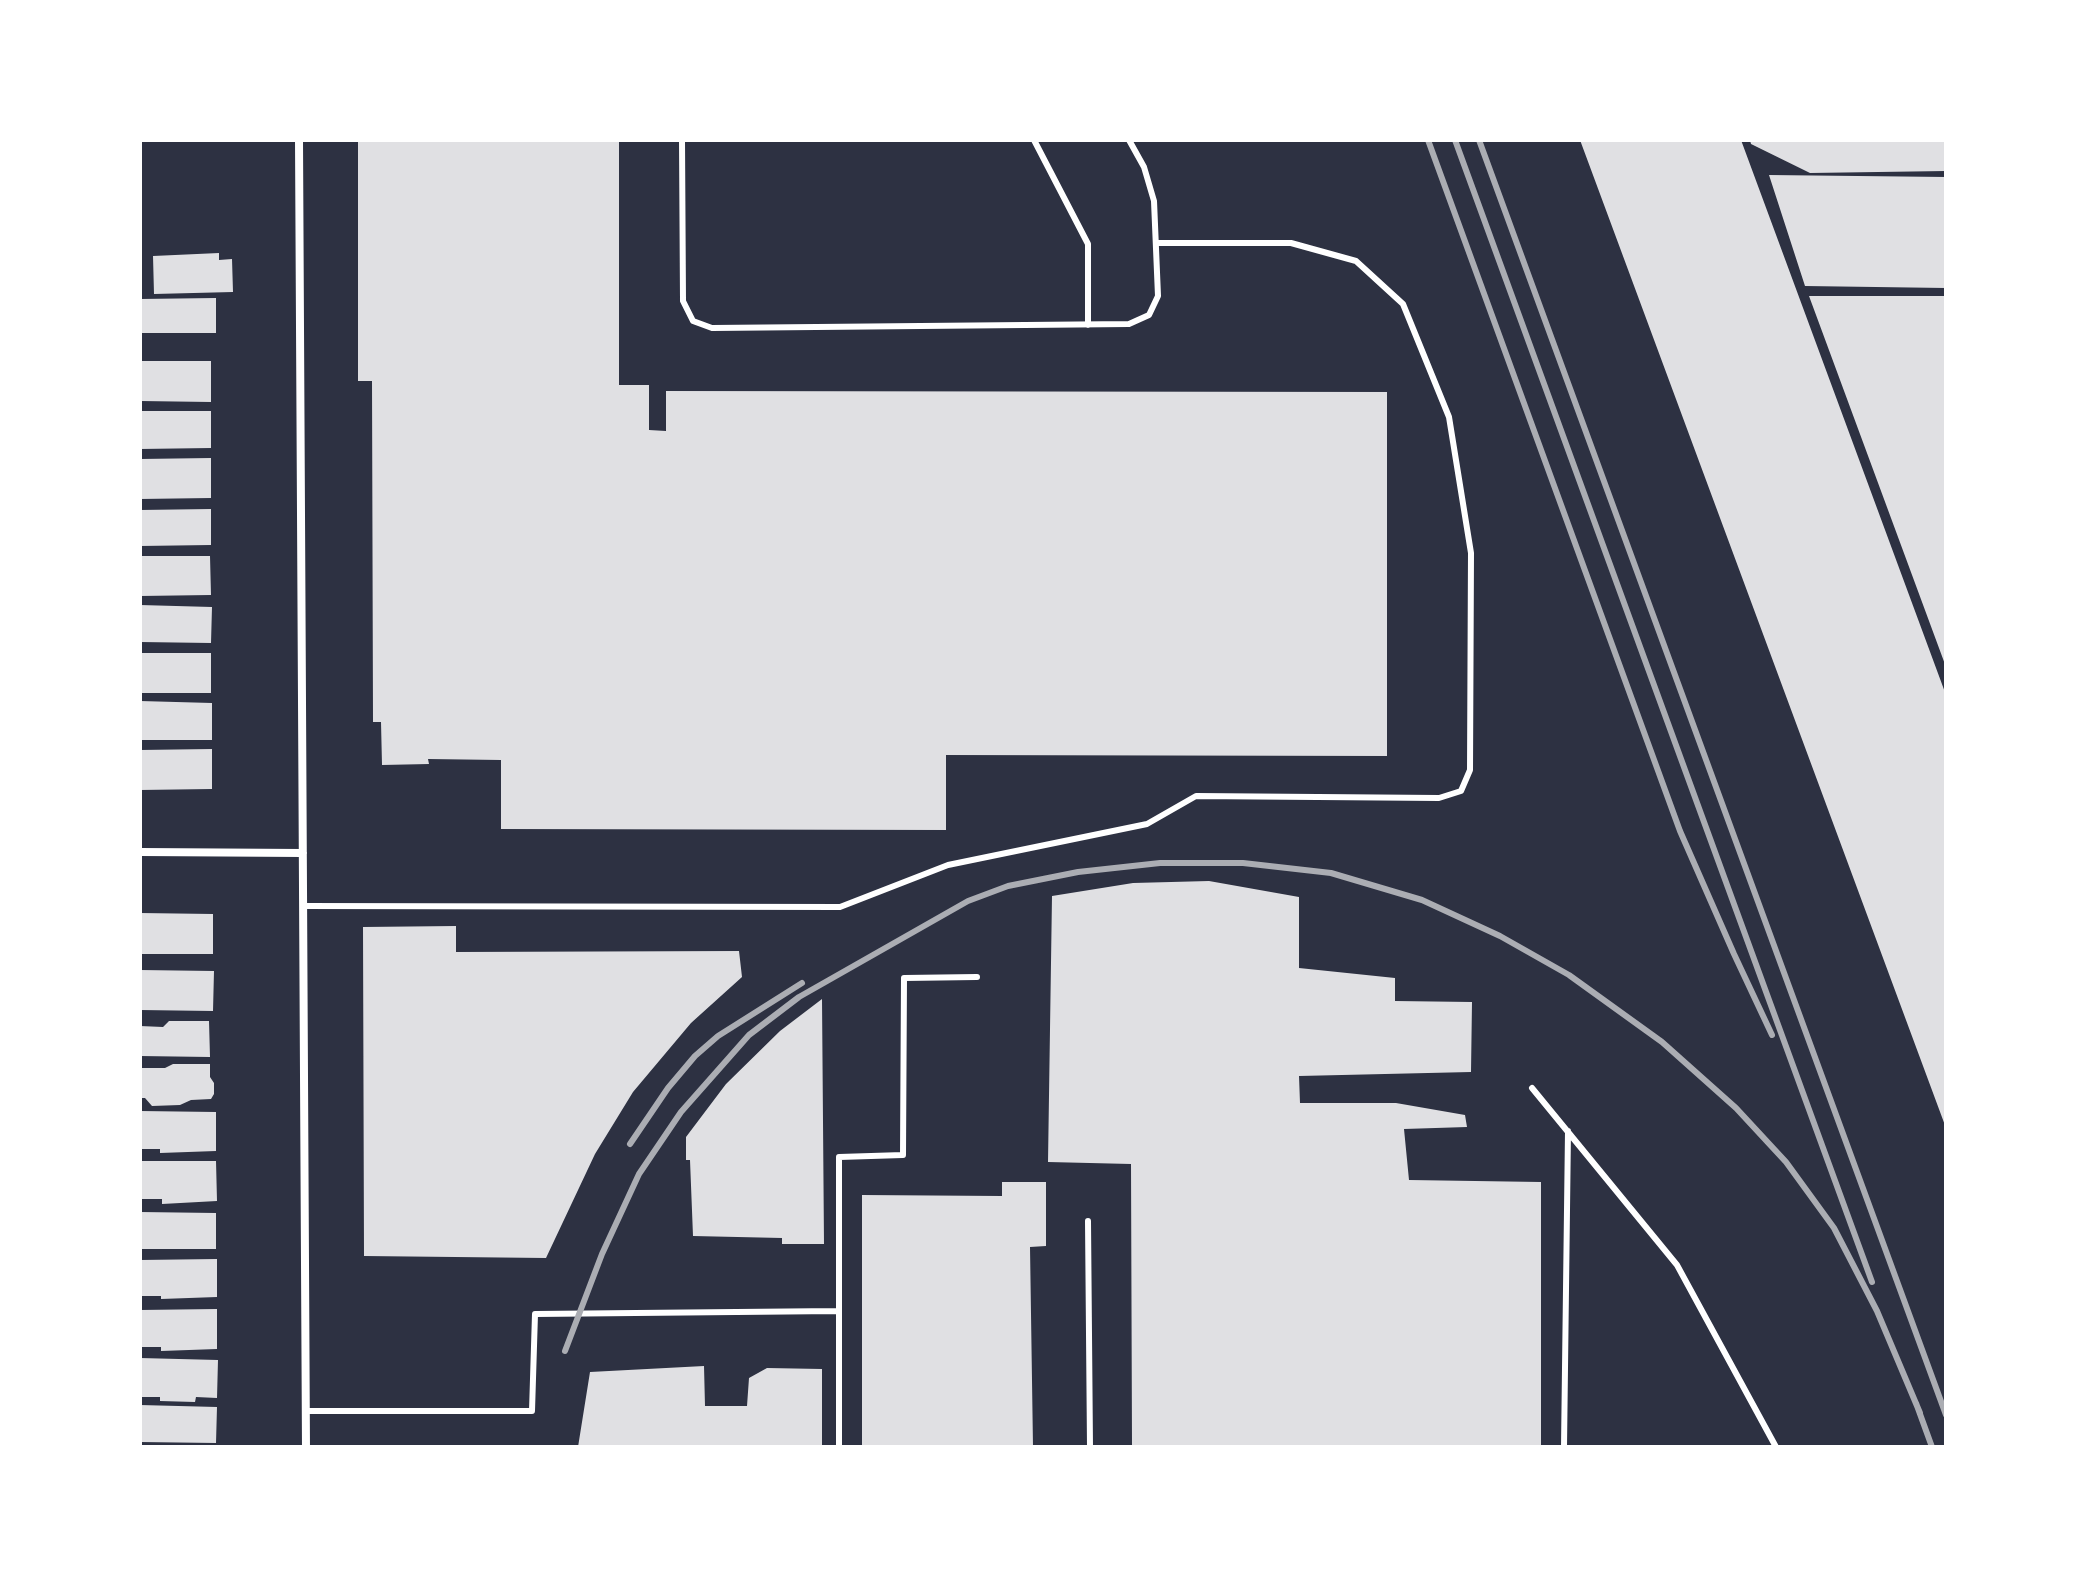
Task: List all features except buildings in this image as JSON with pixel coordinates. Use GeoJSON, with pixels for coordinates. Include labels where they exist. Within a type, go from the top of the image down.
{"type":"FeatureCollection","features":[{"type":"Feature","properties":{"kind":"street"},"geometry":{"type":"LineString","coordinates":[[299,140],[306,1447]]}},
{"type":"Feature","properties":{"kind":"street"},"geometry":{"type":"LineString","coordinates":[[140,852],[303,853]]}},
{"type":"Feature","properties":{"kind":"lane"},"geometry":{"type":"LineString","coordinates":[[682,140],[683,301],[693,321],[712,328],[1129,324],[1149,315],[1158,296],[1154,201],[1144,167],[1129,140]]}},
{"type":"Feature","properties":{"kind":"lane"},"geometry":{"type":"LineString","coordinates":[[1034,140],[1088,244],[1088,325]]}},
{"type":"Feature","properties":{"kind":"lane"},"geometry":{"type":"LineString","coordinates":[[303,906],[840,907],[948,865],[1147,824],[1196,796],[1439,798],[1461,791],[1470,770],[1471,553],[1449,417],[1403,304],[1356,261],[1291,243],[1157,243]]}},
{"type":"Feature","properties":{"kind":"lane"},"geometry":{"type":"LineString","coordinates":[[839,1447],[839,1157],[903,1155],[904,978],[977,977]]}},
{"type":"Feature","properties":{"kind":"lane"},"geometry":{"type":"LineString","coordinates":[[1532,1088],[1677,1265],[1776,1447]]}},
{"type":"Feature","properties":{"kind":"lane"},"geometry":{"type":"LineString","coordinates":[[1564,1447],[1568,1130]]}},
{"type":"Feature","properties":{"kind":"lane"},"geometry":{"type":"LineString","coordinates":[[1088,1221],[1090,1447]]}},
{"type":"Feature","properties":{"kind":"lane"},"geometry":{"type":"LineString","coordinates":[[306,1411],[532,1411],[535,1314],[837,1311]]}},
{"type":"Feature","properties":{"kind":"railway"},"geometry":{"type":"LineString","coordinates":[[1428,140],[1680,831],[1772,1035]]}},
{"type":"Feature","properties":{"kind":"railway"},"geometry":{"type":"LineString","coordinates":[[1455,140],[1872,1282]]}},
{"type":"Feature","properties":{"kind":"railway"},"geometry":{"type":"LineString","coordinates":[[1479,140],[1946,1415]]}},
{"type":"Feature","properties":{"kind":"railway"},"geometry":{"type":"LineString","coordinates":[[565,1351],[602,1254],[639,1174],[681,1112],[749,1035],[799,997],[968,901],[1008,886],[1078,872],[1160,863],[1243,863],[1331,873],[1422,900],[1500,936],[1569,975],[1662,1042],[1736,1108],[1786,1162],[1834,1228],[1877,1311],[1920,1413]]}},
{"type":"Feature","properties":{"kind":"railway"},"geometry":{"type":"LineString","coordinates":[[630,1144],[668,1088],[695,1056],[718,1036],[802,983]]}},
{"type":"Feature","properties":{"kind":"railway"},"geometry":{"type":"LineString","coordinates":[[1916,1403],[1932,1447]]}}]}
